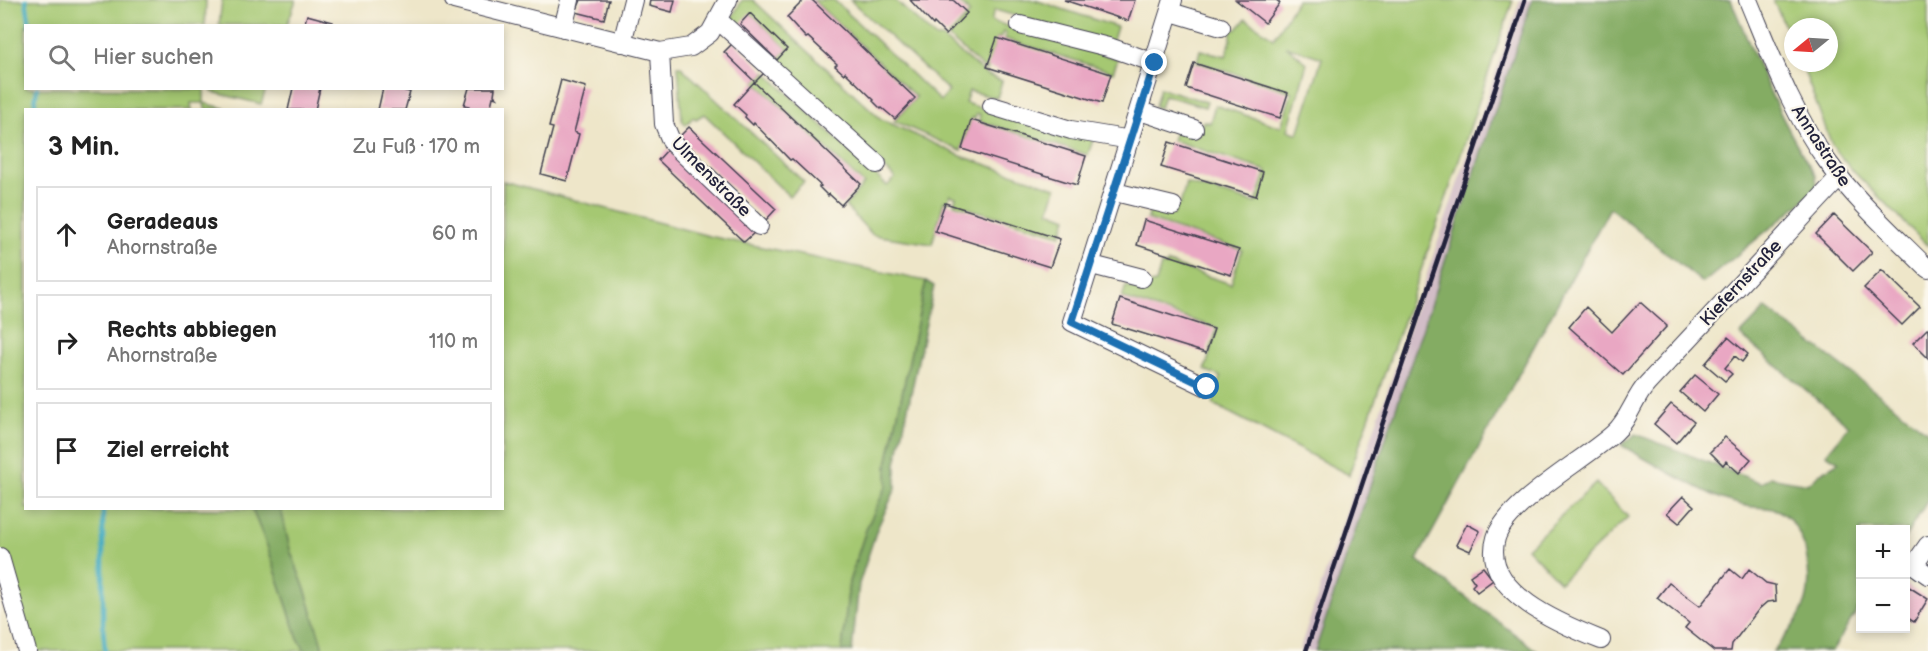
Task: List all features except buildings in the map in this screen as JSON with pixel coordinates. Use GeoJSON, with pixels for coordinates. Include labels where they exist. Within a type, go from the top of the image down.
{"type":"FeatureCollection","features":[{"type":"Feature","properties":{"kind":"street"},"geometry":{"type":"LineString","coordinates":[[454,0],[499,6],[563,28],[660,52],[691,47],[710,33],[728,0]]}},
{"type":"Feature","properties":{"kind":"street"},"geometry":{"type":"LineString","coordinates":[[563,28],[570,0]]}},
{"type":"Feature","properties":{"kind":"street"},"geometry":{"type":"LineString","coordinates":[[622,43],[633,0]]}},
{"type":"Feature","properties":{"kind":"street","name":"Annastraße"},"geometry":{"type":"LineString","coordinates":[[1748,0],[1787,93],[1826,160],[1852,193],[1928,268]]}},
{"type":"Feature","properties":{"kind":"street"},"geometry":{"type":"LineString","coordinates":[[1207,387],[1072,322],[1092,265],[1172,6],[1221,27]]}},
{"type":"Feature","properties":{"kind":"street"},"geometry":{"type":"LineString","coordinates":[[717,19],[877,164]]}},
{"type":"Feature","properties":{"kind":"street"},"geometry":{"type":"LineString","coordinates":[[1020,25],[1112,48],[1155,63]]}},
{"type":"Feature","properties":{"kind":"street","name":"Ulmenstraße"},"geometry":{"type":"LineString","coordinates":[[660,52],[664,124],[672,143],[759,226]]}},
{"type":"Feature","properties":{"kind":"street"},"geometry":{"type":"LineString","coordinates":[[992,106],[1071,130],[1131,140]]}},
{"type":"Feature","properties":{"kind":"street"},"geometry":{"type":"LineString","coordinates":[[1140,111],[1194,129]]}},
{"type":"Feature","properties":{"kind":"street","name":"Kiefernstraße"},"geometry":{"type":"LineString","coordinates":[[1601,640],[1534,609],[1515,592],[1504,580],[1497,566],[1496,537],[1516,508],[1617,432],[1643,389],[1840,177]]}},
{"type":"Feature","properties":{"kind":"street"},"geometry":{"type":"LineString","coordinates":[[1115,192],[1173,206]]}},
{"type":"Feature","properties":{"kind":"street"},"geometry":{"type":"LineString","coordinates":[[1092,265],[1142,278]]}},
{"type":"Feature","properties":{"kind":"street"},"geometry":{"type":"LineString","coordinates":[[1928,545],[1914,565],[1928,575]]}},
{"type":"Feature","properties":{"kind":"street"},"geometry":{"type":"LineString","coordinates":[[0,557],[27,651]]}},
{"type":"Feature","properties":{"kind":"shaded area"},"geometry":{"type":"Polygon","coordinates":[[[1520,0],[1532,0],[1315,651],[1299,651],[1520,0]]]}},
{"type":"Feature","properties":{"kind":"green space"},"geometry":{"type":"Polygon","coordinates":[[[0,0],[206,0],[205,24],[24,24],[24,90],[204,90],[204,103],[191,103],[192,108],[24,108],[24,510],[252,510],[268,548],[297,636],[305,651],[27,651],[0,557],[0,0]]]}},
{"type":"Feature","properties":{"kind":"green space"},"geometry":{"type":"Polygon","coordinates":[[[222,0],[296,0],[287,24],[219,24],[222,0]]]}},
{"type":"Feature","properties":{"kind":"green space"},"geometry":{"type":"Polygon","coordinates":[[[742,0],[753,0],[881,119],[961,156],[1056,188],[1049,211],[1067,218],[1061,235],[954,204],[956,197],[950,195],[948,202],[944,201],[932,244],[873,235],[845,206],[864,184],[755,82],[765,72],[887,186],[895,178],[777,60],[787,49],[751,14],[735,31],[728,25],[742,0]]]}},
{"type":"Feature","properties":{"kind":"green space"},"geometry":{"type":"Polygon","coordinates":[[[813,0],[834,0],[940,101],[949,91],[850,0],[895,0],[936,38],[942,38],[986,74],[1002,81],[997,98],[969,91],[965,103],[1077,137],[1094,136],[1088,155],[979,121],[980,114],[976,114],[975,119],[972,118],[961,151],[894,121],[916,97],[813,0]]]}},
{"type":"Feature","properties":{"kind":"green space"},"geometry":{"type":"Polygon","coordinates":[[[957,0],[1035,0],[1117,27],[1112,43],[995,10],[991,21],[1118,59],[1113,72],[1005,39],[1006,33],[1003,32],[1000,38],[997,38],[987,71],[948,37],[970,13],[957,0]]]}},
{"type":"Feature","properties":{"kind":"green space"},"geometry":{"type":"Polygon","coordinates":[[[1297,0],[1513,0],[1349,475],[1213,404],[1221,377],[1205,370],[1217,328],[1122,298],[1126,286],[1148,291],[1150,284],[1156,283],[1161,265],[1167,266],[1168,263],[1231,284],[1242,250],[1147,219],[1152,207],[1174,215],[1176,204],[1180,205],[1186,183],[1256,203],[1267,171],[1172,140],[1175,132],[1199,135],[1203,121],[1210,123],[1215,105],[1281,127],[1292,92],[1197,62],[1200,50],[1226,56],[1231,40],[1231,29],[1236,30],[1246,19],[1274,38],[1297,0]],[[1286,46],[1307,63],[1288,130],[1298,134],[1322,58],[1286,46]]]}},
{"type":"Feature","properties":{"kind":"green space"},"geometry":{"type":"Polygon","coordinates":[[[1532,0],[1731,0],[1769,90],[1816,176],[1817,185],[1814,192],[1703,283],[1610,208],[1417,560],[1537,651],[1315,651],[1532,0]]]}},
{"type":"Feature","properties":{"kind":"green space"},"geometry":{"type":"Polygon","coordinates":[[[1773,0],[1928,0],[1928,246],[1849,167],[1832,145],[1804,72],[1838,72],[1838,18],[1784,18],[1784,24],[1773,0]]]}},
{"type":"Feature","properties":{"kind":"green space"},"geometry":{"type":"Polygon","coordinates":[[[678,66],[804,182],[789,196],[704,114],[696,119],[693,117],[686,125],[682,120],[678,66]]]}},
{"type":"Feature","properties":{"kind":"green space"},"geometry":{"type":"Polygon","coordinates":[[[1160,88],[1207,102],[1205,107],[1164,95],[1160,108],[1155,106],[1160,88]]]}},
{"type":"Feature","properties":{"kind":"green space"},"geometry":{"type":"Polygon","coordinates":[[[212,90],[266,90],[261,104],[212,92],[212,90]]]}},
{"type":"Feature","properties":{"kind":"green space"},"geometry":{"type":"Polygon","coordinates":[[[204,103],[223,108],[205,108],[204,103]]]}},
{"type":"Feature","properties":{"kind":"green space"},"geometry":{"type":"Polygon","coordinates":[[[504,181],[709,236],[926,281],[887,465],[888,485],[867,527],[849,582],[842,651],[321,651],[322,645],[306,592],[290,550],[281,510],[504,510],[504,181]]]}},
{"type":"Feature","properties":{"kind":"green space"},"geometry":{"type":"Polygon","coordinates":[[[926,281],[934,286],[896,464],[896,488],[877,529],[859,584],[852,651],[842,651],[849,582],[867,527],[887,485],[887,465],[926,281]]]}},
{"type":"Feature","properties":{"kind":"green space"},"geometry":{"type":"Polygon","coordinates":[[[1766,308],[1928,432],[1928,500],[1910,529],[1910,525],[1856,525],[1856,612],[1832,651],[1773,651],[1798,618],[1804,606],[1809,583],[1806,554],[1802,541],[1789,518],[1770,508],[1745,506],[1722,499],[1621,445],[1636,434],[1761,483],[1770,477],[1808,484],[1839,462],[1826,454],[1849,426],[1740,335],[1766,308]]]}},
{"type":"Feature","properties":{"kind":"green space"},"geometry":{"type":"Polygon","coordinates":[[[1596,483],[1628,517],[1560,582],[1527,548],[1596,483]]]}},
{"type":"Feature","properties":{"kind":"green space"},"geometry":{"type":"Polygon","coordinates":[[[252,510],[281,510],[290,550],[322,645],[321,651],[305,651],[297,636],[268,548],[252,510]]]}},
{"type":"Feature","properties":{"kind":"waterway"},"geometry":{"type":"LineString","coordinates":[[26,0],[30,24]]}},
{"type":"Feature","properties":{"kind":"waterway"},"geometry":{"type":"LineString","coordinates":[[34,108],[37,90]]}},
{"type":"Feature","properties":{"kind":"waterway"},"geometry":{"type":"LineString","coordinates":[[103,510],[105,651]]}},
{"type":"Feature","properties":{"kind":"railway"},"geometry":{"type":"LineString","coordinates":[[1306,651],[1525,0]]}},
{"type":"Feature","properties":{"kind":"route"},"geometry":{"type":"LineString","coordinates":[[1155,63],[1072,322],[1132,353],[1207,387]]}}]}
